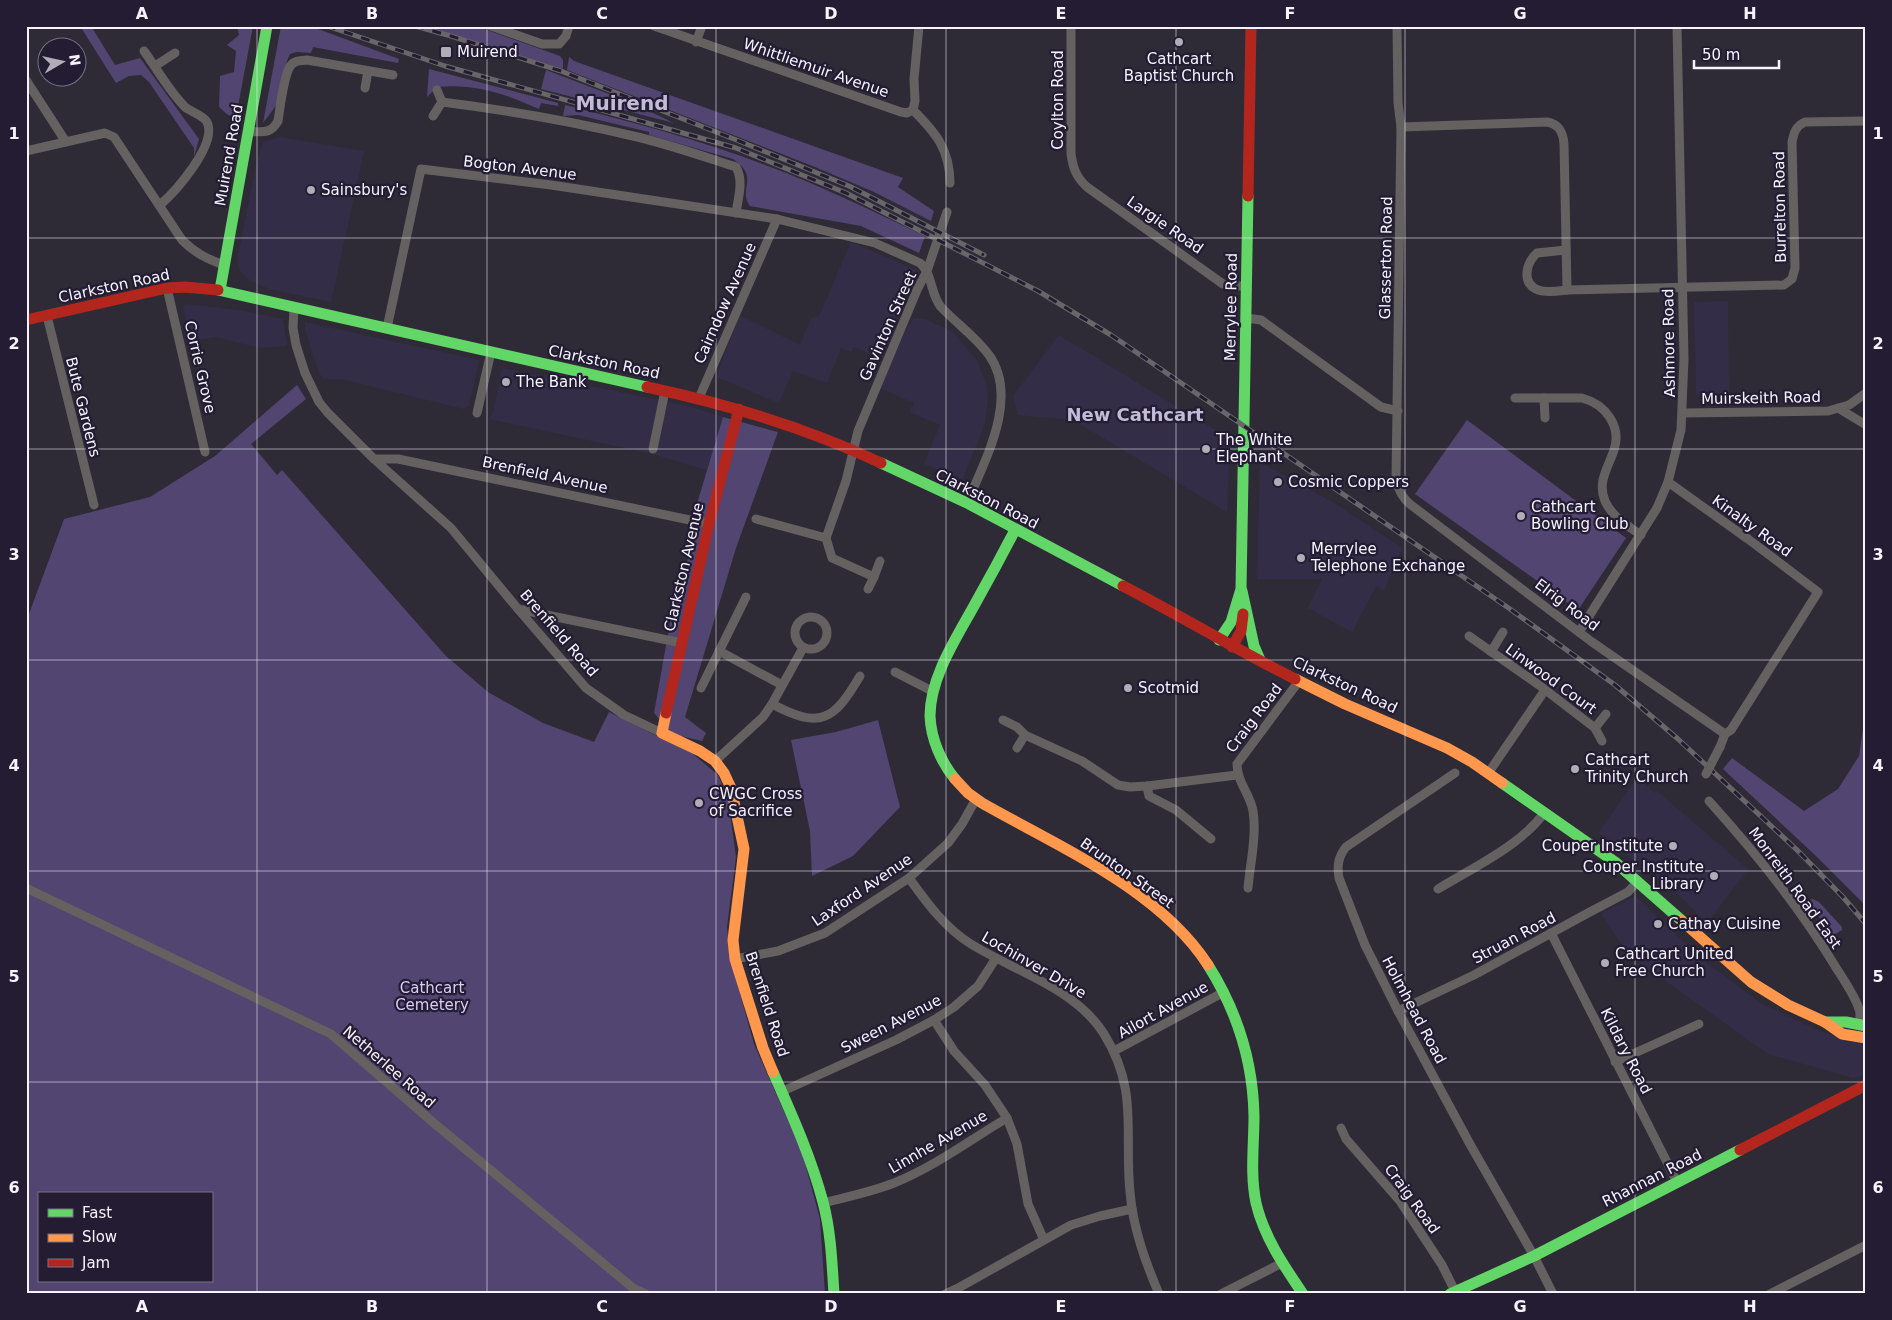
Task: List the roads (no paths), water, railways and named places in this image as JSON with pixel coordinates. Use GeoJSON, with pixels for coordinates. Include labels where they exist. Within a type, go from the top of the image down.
{"type":"FeatureCollection","features":[{"type":"Feature","properties":{"kind":"main road","name":"Merrylee Road"},"geometry":{"type":"LineString","coordinates":[[1220,640],[1230,627],[1235,615],[1241,589],[1251,26]]}},
{"type":"Feature","properties":{"kind":"main road","name":"Muirend Road"},"geometry":{"type":"LineString","coordinates":[[220,290],[267,27]]}},
{"type":"Feature","properties":{"kind":"main road","name":"Clarkston Road"},"geometry":{"type":"LineString","coordinates":[[26,320],[167,288],[185,287],[220,290],[699,398],[739,409],[853,450],[968,503],[1015,530],[1176,614],[1232,647],[1345,704],[1447,748],[1489,772],[1615,862],[1751,982],[1788,1005],[1825,1022],[1842,1034],[1866,1038]]}},
{"type":"Feature","properties":{"kind":"main road","name":"Clarkston Avenue"},"geometry":{"type":"LineString","coordinates":[[662,733],[709,524],[739,409]]}},
{"type":"Feature","properties":{"kind":"main road","name":"Brunton Street"},"geometry":{"type":"LineString","coordinates":[[1015,530],[940,672],[931,706],[931,720],[940,757],[952,775],[976,799],[1098,867],[1145,899],[1190,941],[1214,974],[1243,1036],[1254,1103],[1253,1172],[1256,1202],[1265,1227],[1282,1263],[1303,1294]]}},
{"type":"Feature","properties":{"kind":"main road","name":"Merrylee Road"},"geometry":{"type":"LineString","coordinates":[[1241,589],[1254,646],[1260,660]]}},
{"type":"Feature","properties":{"kind":"main road","name":"Merrylee Road"},"geometry":{"type":"LineString","coordinates":[[1232,647],[1241,631],[1245,602]]}},
{"type":"Feature","properties":{"kind":"main road","name":"Brenfield Road"},"geometry":{"type":"LineString","coordinates":[[662,733],[700,751],[715,761],[724,773],[731,788],[738,813],[744,849],[733,940],[735,959],[763,1048],[806,1148],[824,1203],[830,1242],[834,1294]]}},
{"type":"Feature","properties":{"kind":"main road","name":"Clarkston Road"},"geometry":{"type":"LineString","coordinates":[[1825,1022],[1862,1025]]}},
{"type":"Feature","properties":{"kind":"main road","name":"Rhannan Road"},"geometry":{"type":"LineString","coordinates":[[1452,1293],[1534,1256],[1866,1084]]}},
{"type":"Feature","properties":{"kind":"street"},"geometry":{"type":"LineString","coordinates":[[491,26],[542,44],[558,44],[566,36],[569,26]]}},
{"type":"Feature","properties":{"kind":"street","name":"Whittliemuir Avenue"},"geometry":{"type":"LineString","coordinates":[[654,26],[901,112],[907,113],[913,110]]}},
{"type":"Feature","properties":{"kind":"street"},"geometry":{"type":"LineString","coordinates":[[696,42],[702,26]]}},
{"type":"Feature","properties":{"kind":"street"},"geometry":{"type":"LineString","coordinates":[[919,26],[913,110],[940,140],[950,171],[950,183]]}},
{"type":"Feature","properties":{"kind":"street","name":"Coylton Road"},"geometry":{"type":"LineString","coordinates":[[1071,26],[1071,154],[1075,173]]}},
{"type":"Feature","properties":{"kind":"street","name":"Glasserton Road"},"geometry":{"type":"LineString","coordinates":[[1397,26],[1398,103],[1401,127],[1396,479],[1398,491]]}},
{"type":"Feature","properties":{"kind":"street","name":"Ashmore Road"},"geometry":{"type":"LineString","coordinates":[[1579,632],[1657,508],[1668,482],[1682,430],[1684,359],[1677,26]]}},
{"type":"Feature","properties":{"kind":"street"},"geometry":{"type":"LineString","coordinates":[[144,51],[178,99],[186,108],[204,119],[207,122],[208,128],[207,141],[202,153],[170,196],[160,205]]}},
{"type":"Feature","properties":{"kind":"street"},"geometry":{"type":"LineString","coordinates":[[155,66],[175,53]]}},
{"type":"Feature","properties":{"kind":"street"},"geometry":{"type":"LineString","coordinates":[[248,132],[270,132],[274,128],[278,121],[288,72],[292,64],[297,61],[307,60],[393,75]]}},
{"type":"Feature","properties":{"kind":"street"},"geometry":{"type":"LineString","coordinates":[[366,88],[368,71]]}},
{"type":"Feature","properties":{"kind":"street"},"geometry":{"type":"LineString","coordinates":[[26,80],[66,142]]}},
{"type":"Feature","properties":{"kind":"street"},"geometry":{"type":"LineString","coordinates":[[437,90],[442,102]]}},
{"type":"Feature","properties":{"kind":"street"},"geometry":{"type":"LineString","coordinates":[[433,116],[442,102]]}},
{"type":"Feature","properties":{"kind":"street"},"geometry":{"type":"LineString","coordinates":[[442,102],[501,110],[633,136],[736,167],[741,180],[736,213]]}},
{"type":"Feature","properties":{"kind":"street","name":"Burrelton Road"},"geometry":{"type":"LineString","coordinates":[[1566,250],[1538,253],[1528,263],[1526,270],[1529,282],[1537,290],[1548,292],[1567,290],[1777,287],[1788,283],[1794,276],[1795,268],[1792,142],[1794,131],[1805,122],[1866,121]]}},
{"type":"Feature","properties":{"kind":"street"},"geometry":{"type":"LineString","coordinates":[[1401,127],[1547,122],[1557,126],[1562,133],[1564,144],[1567,290]]}},
{"type":"Feature","properties":{"kind":"street"},"geometry":{"type":"LineString","coordinates":[[26,151],[105,133],[114,137],[182,240],[191,250],[224,265]]}},
{"type":"Feature","properties":{"kind":"street","name":"Bogton Avenue"},"geometry":{"type":"LineString","coordinates":[[387,328],[421,169],[551,185],[777,219],[875,243],[920,263],[927,271]]}},
{"type":"Feature","properties":{"kind":"street","name":"Largie Road"},"geometry":{"type":"LineString","coordinates":[[1075,173],[1087,187],[1223,284],[1246,286]]}},
{"type":"Feature","properties":{"kind":"street","name":"Gavinton Street"},"geometry":{"type":"LineString","coordinates":[[826,538],[846,481],[858,431],[875,387],[927,271],[947,212]]}},
{"type":"Feature","properties":{"kind":"street","name":"Cairndow Avenue"},"geometry":{"type":"LineString","coordinates":[[699,398],[777,219]]}},
{"type":"Feature","properties":{"kind":"street"},"geometry":{"type":"LineString","coordinates":[[927,271],[931,289],[940,305],[975,338],[991,358],[997,373],[1001,392],[998,430],[968,503]]}},
{"type":"Feature","properties":{"kind":"street","name":"Corrie Grove"},"geometry":{"type":"LineString","coordinates":[[167,288],[205,452]]}},
{"type":"Feature","properties":{"kind":"street","name":"Brenfield Road"},"geometry":{"type":"LineString","coordinates":[[294,307],[293,328],[296,346],[305,373],[319,402],[374,459],[451,528],[586,688],[624,715],[662,733]]}},
{"type":"Feature","properties":{"kind":"street","name":"Bute Gardens"},"geometry":{"type":"LineString","coordinates":[[47,316],[94,506]]}},
{"type":"Feature","properties":{"kind":"street"},"geometry":{"type":"LineString","coordinates":[[1246,318],[1261,320],[1381,407],[1398,411]]}},
{"type":"Feature","properties":{"kind":"street"},"geometry":{"type":"LineString","coordinates":[[477,413],[491,352]]}},
{"type":"Feature","properties":{"kind":"street"},"geometry":{"type":"LineString","coordinates":[[653,449],[665,390]]}},
{"type":"Feature","properties":{"kind":"street","name":"Muirskeith Road"},"geometry":{"type":"LineString","coordinates":[[1683,413],[1828,411],[1858,400],[1866,393]]}},
{"type":"Feature","properties":{"kind":"street"},"geometry":{"type":"LineString","coordinates":[[1515,398],[1574,397],[1591,400],[1610,416],[1615,427],[1616,439],[1614,450],[1604,473],[1603,495],[1613,514],[1641,535]]}},
{"type":"Feature","properties":{"kind":"street"},"geometry":{"type":"LineString","coordinates":[[1544,398],[1545,418]]}},
{"type":"Feature","properties":{"kind":"street"},"geometry":{"type":"LineString","coordinates":[[1838,408],[1866,425]]}},
{"type":"Feature","properties":{"kind":"street","name":"Brenfield Avenue"},"geometry":{"type":"LineString","coordinates":[[374,459],[398,459],[709,524]]}},
{"type":"Feature","properties":{"kind":"street","name":"Kinalty Road"},"geometry":{"type":"LineString","coordinates":[[1668,482],[1818,592],[1731,730],[1725,734]]}},
{"type":"Feature","properties":{"kind":"street","name":"Elrig Road"},"geometry":{"type":"LineString","coordinates":[[1398,491],[1410,505],[1579,632],[1725,734]]}},
{"type":"Feature","properties":{"kind":"street"},"geometry":{"type":"LineString","coordinates":[[756,519],[826,538],[832,558],[874,577]]}},
{"type":"Feature","properties":{"kind":"street"},"geometry":{"type":"LineString","coordinates":[[868,589],[880,561]]}},
{"type":"Feature","properties":{"kind":"street"},"geometry":{"type":"LineString","coordinates":[[701,688],[746,597]]}},
{"type":"Feature","properties":{"kind":"street"},"geometry":{"type":"LineString","coordinates":[[518,609],[682,643]]}},
{"type":"Feature","properties":{"kind":"street","name":"Linwood Court"},"geometry":{"type":"LineString","coordinates":[[1491,652],[1503,632]]}},
{"type":"Feature","properties":{"kind":"street","name":"Linwood Court"},"geometry":{"type":"LineString","coordinates":[[1469,636],[1595,728],[1602,741]]}},
{"type":"Feature","properties":{"kind":"street"},"geometry":{"type":"LineString","coordinates":[[715,761],[763,717],[803,648]]}},
{"type":"Feature","properties":{"kind":"street"},"geometry":{"type":"LineString","coordinates":[[718,651],[782,685]]}},
{"type":"Feature","properties":{"kind":"street"},"geometry":{"type":"LineString","coordinates":[[896,672],[934,692]]}},
{"type":"Feature","properties":{"kind":"street"},"geometry":{"type":"LineString","coordinates":[[772,704],[796,716],[822,717],[839,708],[860,676]]}},
{"type":"Feature","properties":{"kind":"street","name":"Craig Road"},"geometry":{"type":"LineString","coordinates":[[1248,888],[1254,822],[1252,809],[1237,775],[1237,764],[1244,752],[1299,681]]}},
{"type":"Feature","properties":{"kind":"street"},"geometry":{"type":"LineString","coordinates":[[1489,772],[1545,690]]}},
{"type":"Feature","properties":{"kind":"street","name":"Linwood Court"},"geometry":{"type":"LineString","coordinates":[[1595,728],[1606,714]]}},
{"type":"Feature","properties":{"kind":"street"},"geometry":{"type":"LineString","coordinates":[[1004,720],[1017,727],[1025,735],[1082,761],[1118,785],[1130,787],[1147,786],[1237,775]]}},
{"type":"Feature","properties":{"kind":"street"},"geometry":{"type":"LineString","coordinates":[[1706,774],[1725,734]]}},
{"type":"Feature","properties":{"kind":"street"},"geometry":{"type":"LineString","coordinates":[[1017,748],[1025,735]]}},
{"type":"Feature","properties":{"kind":"street","name":"Holmhead Road"},"geometry":{"type":"LineString","coordinates":[[1455,773],[1346,847],[1338,861],[1337,869],[1359,929],[1398,1011],[1554,1294]]}},
{"type":"Feature","properties":{"kind":"street"},"geometry":{"type":"LineString","coordinates":[[1147,786],[1149,796],[1176,810],[1211,839]]}},
{"type":"Feature","properties":{"kind":"street","name":"Laxford Avenue"},"geometry":{"type":"LineString","coordinates":[[735,959],[778,951],[825,933],[910,878],[948,843],[962,824],[976,799]]}},
{"type":"Feature","properties":{"kind":"street","name":"Monreith Road East"},"geometry":{"type":"LineString","coordinates":[[1709,801],[1769,872],[1825,950],[1857,1003],[1862,1025]]}},
{"type":"Feature","properties":{"kind":"street"},"geometry":{"type":"LineString","coordinates":[[1438,888],[1513,843],[1535,826],[1545,812]]}},
{"type":"Feature","properties":{"kind":"street","name":"Lochinver Drive"},"geometry":{"type":"LineString","coordinates":[[910,878],[938,917],[954,932],[970,944],[1058,991],[1080,1006],[1100,1029],[1114,1051],[1124,1078],[1128,1097],[1132,1209],[1138,1237],[1159,1294]]}},
{"type":"Feature","properties":{"kind":"street","name":"Struan Road"},"geometry":{"type":"LineString","coordinates":[[1398,1011],[1474,975],[1628,892],[1638,881]]}},
{"type":"Feature","properties":{"kind":"street","name":"Netherlee Road"},"geometry":{"type":"LineString","coordinates":[[26,888],[330,1034],[435,1124],[633,1288],[646,1294]]}},
{"type":"Feature","properties":{"kind":"street","name":"Kildary Road"},"geometry":{"type":"LineString","coordinates":[[1551,933],[1677,1182]]}},
{"type":"Feature","properties":{"kind":"street","name":"Sween Avenue"},"geometry":{"type":"LineString","coordinates":[[781,1092],[896,1040],[934,1020],[954,1007],[978,986],[996,958]]}},
{"type":"Feature","properties":{"kind":"street","name":"Ailort Avenue"},"geometry":{"type":"LineString","coordinates":[[1114,1051],[1224,992]]}},
{"type":"Feature","properties":{"kind":"street"},"geometry":{"type":"LineString","coordinates":[[934,1020],[954,1051],[984,1085],[1006,1118],[1017,1144],[1028,1204],[1044,1240]]}},
{"type":"Feature","properties":{"kind":"street"},"geometry":{"type":"LineString","coordinates":[[1616,1062],[1699,1024]]}},
{"type":"Feature","properties":{"kind":"street","name":"Linnhe Avenue"},"geometry":{"type":"LineString","coordinates":[[824,1203],[876,1190],[920,1171],[1006,1118]]}},
{"type":"Feature","properties":{"kind":"street","name":"Craig Road"},"geometry":{"type":"LineString","coordinates":[[1340,1128],[1346,1138],[1400,1201],[1442,1265],[1452,1293]]}},
{"type":"Feature","properties":{"kind":"street"},"geometry":{"type":"LineString","coordinates":[[945,1294],[962,1291],[1070,1225],[1087,1219],[1132,1209]]}},
{"type":"Feature","properties":{"kind":"street"},"geometry":{"type":"LineString","coordinates":[[1770,1294],[1866,1245]]}},
{"type":"Feature","properties":{"kind":"street"},"geometry":{"type":"LineString","coordinates":[[1221,1294],[1282,1263]]}},
{"type":"Feature","properties":{"kind":"railway"},"geometry":{"type":"LineString","coordinates":[[327,26],[445,66],[736,148],[846,193],[1038,291],[1111,335],[1510,609],[1615,685],[1678,739],[1797,850],[1842,896],[1866,924]]}},
{"type":"Feature","properties":{"kind":"railway"},"geometry":{"type":"LineString","coordinates":[[415,26],[561,71],[739,141],[849,186],[984,255]]}},
{"type":"Feature","properties":{"kind":"place","name":"Cathcart Baptist Church"},"geometry":{"type":"Point","coordinates":[1179,42]}},
{"type":"Feature","properties":{"kind":"place","name":"Muirend"},"geometry":{"type":"Point","coordinates":[446,52]}},
{"type":"Feature","properties":{"kind":"place","name":"Sainsbury's"},"geometry":{"type":"Point","coordinates":[311,190]}},
{"type":"Feature","properties":{"kind":"place","name":"The Bank"},"geometry":{"type":"Point","coordinates":[506,382]}},
{"type":"Feature","properties":{"kind":"place","name":"The White Elephant"},"geometry":{"type":"Point","coordinates":[1206,449]}},
{"type":"Feature","properties":{"kind":"place","name":"Cosmic Coppers"},"geometry":{"type":"Point","coordinates":[1278,482]}},
{"type":"Feature","properties":{"kind":"place","name":"Cathcart Bowling Club"},"geometry":{"type":"Point","coordinates":[1521,516]}},
{"type":"Feature","properties":{"kind":"place","name":"Merrylee Telephone Exchange"},"geometry":{"type":"Point","coordinates":[1301,558]}},
{"type":"Feature","properties":{"kind":"place","name":"Scotmid"},"geometry":{"type":"Point","coordinates":[1128,688]}},
{"type":"Feature","properties":{"kind":"place","name":"Cathcart Trinity Church"},"geometry":{"type":"Point","coordinates":[1575,769]}},
{"type":"Feature","properties":{"kind":"place","name":"CWGC Cross of Sacrifice"},"geometry":{"type":"Point","coordinates":[699,803]}},
{"type":"Feature","properties":{"kind":"place","name":"Couper Institute"},"geometry":{"type":"Point","coordinates":[1673,846]}},
{"type":"Feature","properties":{"kind":"place","name":"Couper Institute Library"},"geometry":{"type":"Point","coordinates":[1714,876]}},
{"type":"Feature","properties":{"kind":"place","name":"Cathay Cuisine"},"geometry":{"type":"Point","coordinates":[1658,924]}},
{"type":"Feature","properties":{"kind":"place","name":"Cathcart United Free Church"},"geometry":{"type":"Point","coordinates":[1605,963]}},
{"type":"Feature","properties":{"kind":"district","name":"Muirend"},"geometry":{"type":"Point","coordinates":[622,103]}},
{"type":"Feature","properties":{"kind":"district","name":"New Cathcart"},"geometry":{"type":"Point","coordinates":[1135,415]}},
{"type":"Feature","properties":{"kind":"park label","name":"Cathcart Cemetery"},"geometry":{"type":"Point","coordinates":[432,996]}}]}
